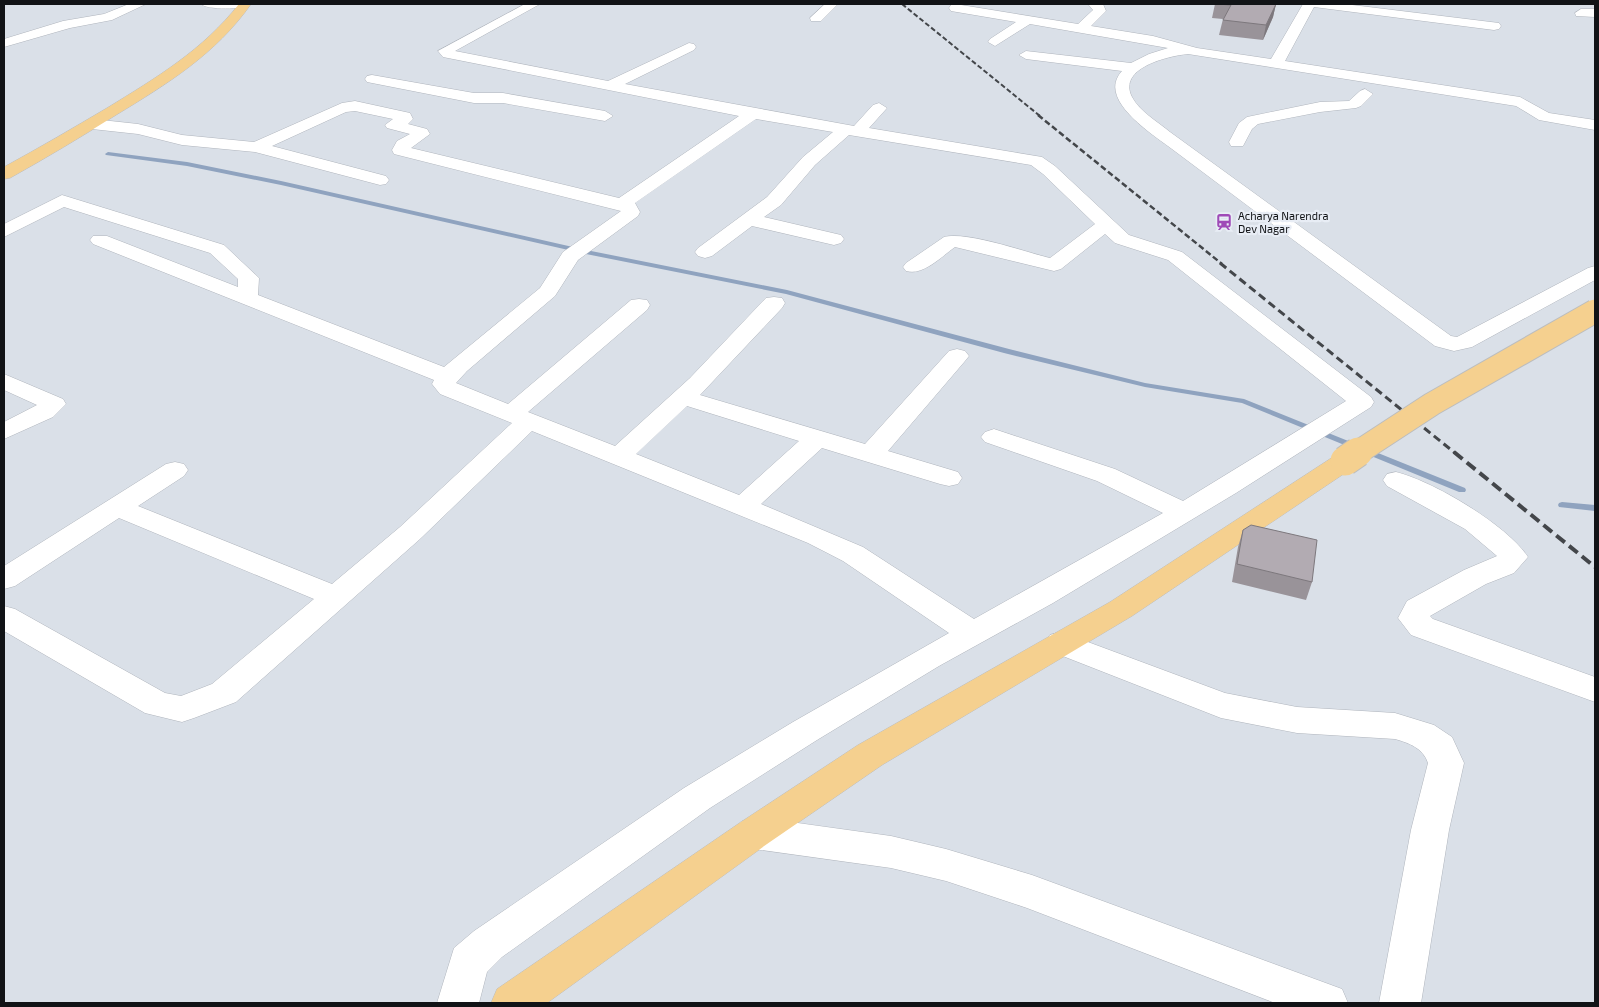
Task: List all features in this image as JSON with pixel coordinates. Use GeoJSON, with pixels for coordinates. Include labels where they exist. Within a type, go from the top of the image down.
{"type":"FeatureCollection","features":[{"type":"Feature","properties":{"kind":"main road"},"geometry":{"type":"LineString","coordinates":[[4,174],[92,124],[193,60],[220,35],[244,4]]}},
{"type":"Feature","properties":{"kind":"main road"},"geometry":{"type":"LineString","coordinates":[[512,1003],[754,833],[870,755],[1168,579],[1432,404],[1595,311]]}},
{"type":"Feature","properties":{"kind":"street"},"geometry":{"type":"LineString","coordinates":[[4,43],[68,24],[107,17],[140,4]]}},
{"type":"Feature","properties":{"kind":"street"},"geometry":{"type":"LineString","coordinates":[[207,4],[244,4]]}},
{"type":"Feature","properties":{"kind":"street"},"geometry":{"type":"LineString","coordinates":[[458,1003],[469,962],[488,944],[697,798],[928,658],[1184,512],[1362,402],[1175,256],[1122,239],[1049,170],[1036,161],[753,114],[448,54],[445,51],[534,4]]}},
{"type":"Feature","properties":{"kind":"street"},"geometry":{"type":"LineString","coordinates":[[816,18],[832,4]]}},
{"type":"Feature","properties":{"kind":"street"},"geometry":{"type":"LineString","coordinates":[[1080,29],[1100,12],[1098,5],[1094,4]]}},
{"type":"Feature","properties":{"kind":"street"},"geometry":{"type":"LineString","coordinates":[[1276,64],[1309,4]]}},
{"type":"Feature","properties":{"kind":"street"},"geometry":{"type":"LineString","coordinates":[[1316,4],[1494,26]]}},
{"type":"Feature","properties":{"kind":"street"},"geometry":{"type":"LineString","coordinates":[[1435,19],[1440,5]]}},
{"type":"Feature","properties":{"kind":"street"},"geometry":{"type":"LineString","coordinates":[[955,8],[1162,42],[1187,50],[1520,102],[1545,117],[1595,125]]}},
{"type":"Feature","properties":{"kind":"street"},"geometry":{"type":"LineString","coordinates":[[1581,12],[1595,13]]}},
{"type":"Feature","properties":{"kind":"street"},"geometry":{"type":"LineString","coordinates":[[995,42],[1026,21]]}},
{"type":"Feature","properties":{"kind":"street"},"geometry":{"type":"LineString","coordinates":[[610,86],[689,46]]}},
{"type":"Feature","properties":{"kind":"street"},"geometry":{"type":"LineString","coordinates":[[1187,50],[1166,52],[1134,68],[1124,77],[1122,90],[1131,106],[1178,145],[1443,342],[1454,344],[1464,342],[1595,272]]}},
{"type":"Feature","properties":{"kind":"street"},"geometry":{"type":"LineString","coordinates":[[1026,55],[1134,68]]}},
{"type":"Feature","properties":{"kind":"street"},"geometry":{"type":"LineString","coordinates":[[1233,71],[1324,87]]}},
{"type":"Feature","properties":{"kind":"street"},"geometry":{"type":"LineString","coordinates":[[372,79],[474,98],[502,98],[605,116]]}},
{"type":"Feature","properties":{"kind":"street"},"geometry":{"type":"LineString","coordinates":[[1342,90],[1383,98]]}},
{"type":"Feature","properties":{"kind":"street"},"geometry":{"type":"LineString","coordinates":[[1449,108],[1454,92]]}},
{"type":"Feature","properties":{"kind":"street"},"geometry":{"type":"LineString","coordinates":[[582,129],[648,93]]}},
{"type":"Feature","properties":{"kind":"street"},"geometry":{"type":"LineString","coordinates":[[1237,142],[1245,126],[1254,120],[1320,107],[1350,105],[1356,103],[1365,94]]}},
{"type":"Feature","properties":{"kind":"street"},"geometry":{"type":"LineString","coordinates":[[256,147],[342,108],[355,106],[404,116],[405,119],[393,125],[421,132],[422,134],[403,145],[400,150],[622,204],[630,208],[632,212],[579,249],[548,292],[447,377],[444,384],[449,389],[742,507],[853,554],[973,634]]}},
{"type":"Feature","properties":{"kind":"street"},"geometry":{"type":"LineString","coordinates":[[704,252],[774,201],[809,161],[879,108]]}},
{"type":"Feature","properties":{"kind":"street"},"geometry":{"type":"LineString","coordinates":[[622,204],[753,114]]}},
{"type":"Feature","properties":{"kind":"street"},"geometry":{"type":"LineString","coordinates":[[92,124],[138,129],[182,140],[256,147],[380,180]]}},
{"type":"Feature","properties":{"kind":"street"},"geometry":{"type":"LineString","coordinates":[[4,231],[62,201],[217,249],[250,278],[247,297]]}},
{"type":"Feature","properties":{"kind":"street"},"geometry":{"type":"LineString","coordinates":[[750,220],[834,239]]}},
{"type":"Feature","properties":{"kind":"street"},"geometry":{"type":"LineString","coordinates":[[913,267],[951,241],[967,242],[1054,265],[1106,224]]}},
{"type":"Feature","properties":{"kind":"street"},"geometry":{"type":"LineString","coordinates":[[100,240],[447,377]]}},
{"type":"Feature","properties":{"kind":"street"},"geometry":{"type":"LineString","coordinates":[[618,457],[682,397],[774,303]]}},
{"type":"Feature","properties":{"kind":"street"},"geometry":{"type":"LineString","coordinates":[[4,617],[157,704],[182,710],[224,692],[410,533],[520,418],[639,304]]}},
{"type":"Feature","properties":{"kind":"street"},"geometry":{"type":"LineString","coordinates":[[871,454],[957,356]]}},
{"type":"Feature","properties":{"kind":"street"},"geometry":{"type":"LineString","coordinates":[[4,381],[54,404],[44,412],[4,431]]}},
{"type":"Feature","properties":{"kind":"street"},"geometry":{"type":"LineString","coordinates":[[682,397],[949,478]]}},
{"type":"Feature","properties":{"kind":"street"},"geometry":{"type":"LineString","coordinates":[[994,436],[1106,475],[1184,512]]}},
{"type":"Feature","properties":{"kind":"street"},"geometry":{"type":"LineString","coordinates":[[742,507],[817,438]]}},
{"type":"Feature","properties":{"kind":"street"},"geometry":{"type":"LineString","coordinates":[[4,580],[175,470]]}},
{"type":"Feature","properties":{"kind":"street"},"geometry":{"type":"LineString","coordinates":[[1396,480],[1466,516],[1506,548],[1512,557],[1504,566],[1475,577],[1418,608],[1413,618],[1422,627],[1442,635],[1595,690]]}},
{"type":"Feature","properties":{"kind":"street"},"geometry":{"type":"LineString","coordinates":[[117,508],[337,597]]}},
{"type":"Feature","properties":{"kind":"street"},"geometry":{"type":"LineString","coordinates":[[1061,643],[1221,704],[1297,720],[1396,726],[1422,734],[1440,747],[1446,763],[1430,830],[1400,1003]]}},
{"type":"Feature","properties":{"kind":"street"},"geometry":{"type":"LineString","coordinates":[[754,833],[891,852],[946,865],[1032,892],[1322,1002]]}},
{"type":"Feature","properties":{"kind":"building"},"geometry":{"type":"Polygon","coordinates":[[[1216,4],[1276,4],[1266,25],[1223,20],[1231,5],[1216,4]]]}},
{"type":"Feature","properties":{"kind":"building"},"geometry":{"type":"Polygon","coordinates":[[[1251,525],[1317,540],[1312,582],[1237,564],[1243,530],[1251,525]]]}},
{"type":"Feature","properties":{"kind":"waterway"},"geometry":{"type":"LineString","coordinates":[[108,154],[187,164],[281,183],[586,252],[787,292],[1007,351],[1145,385],[1244,401],[1462,490]]}},
{"type":"Feature","properties":{"kind":"waterway"},"geometry":{"type":"LineString","coordinates":[[1562,505],[1595,508]]}},
{"type":"Feature","properties":{"kind":"railway"},"geometry":{"type":"LineString","coordinates":[[902,4],[1040,116]]}},
{"type":"Feature","properties":{"kind":"railway"},"geometry":{"type":"LineString","coordinates":[[1038,115],[1222,264]]}},
{"type":"Feature","properties":{"kind":"railway"},"geometry":{"type":"LineString","coordinates":[[1220,263],[1455,453]]}},
{"type":"Feature","properties":{"kind":"railway"},"geometry":{"type":"LineString","coordinates":[[1454,452],[1595,567]]}},
{"type":"Feature","properties":{"kind":"place","name":"Acharya Narendra Dev Nagar"},"geometry":{"type":"Point","coordinates":[1224,222]}}]}
